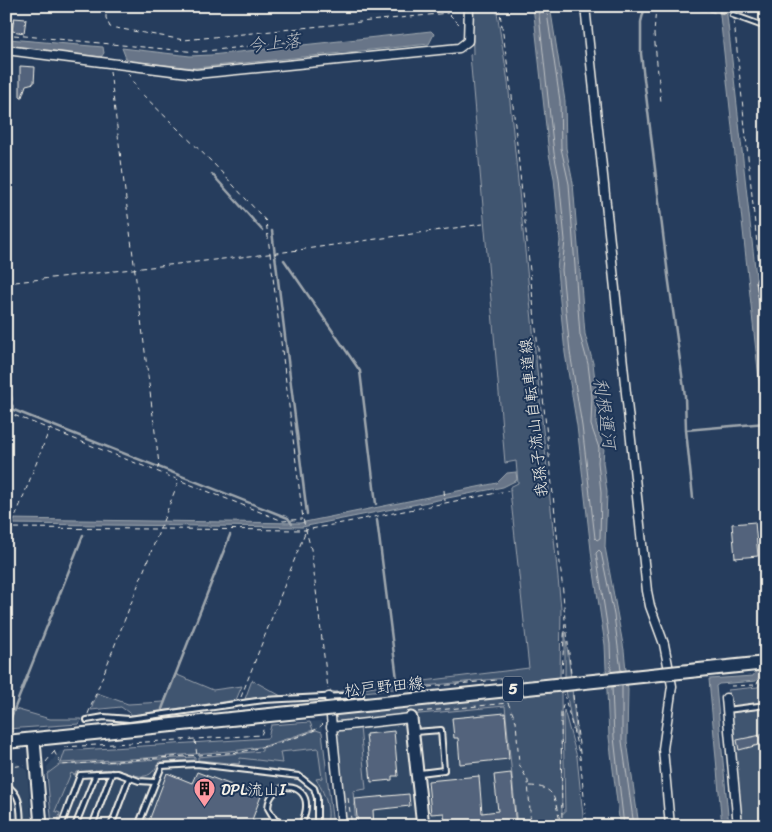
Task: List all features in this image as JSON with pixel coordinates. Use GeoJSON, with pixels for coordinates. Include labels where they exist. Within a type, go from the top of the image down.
{"type":"FeatureCollection","features":[{"type":"Feature","properties":{"kind":"main road","name":"松戸野田線"},"geometry":{"type":"LineString","coordinates":[[6,742],[263,720],[766,663]]}},
{"type":"Feature","properties":{"kind":"street"},"geometry":{"type":"LineString","coordinates":[[6,50],[196,74],[459,48],[468,41],[469,6]]}},
{"type":"Feature","properties":{"kind":"street"},"geometry":{"type":"LineString","coordinates":[[586,6],[647,591],[650,606],[664,644],[672,686],[663,749],[670,826]]}},
{"type":"Feature","properties":{"kind":"street"},"geometry":{"type":"LineString","coordinates":[[761,282],[766,312]]}},
{"type":"Feature","properties":{"kind":"street"},"geometry":{"type":"LineString","coordinates":[[329,697],[327,725],[342,826]]}},
{"type":"Feature","properties":{"kind":"street"},"geometry":{"type":"LineString","coordinates":[[726,698],[738,826]]}},
{"type":"Feature","properties":{"kind":"street"},"geometry":{"type":"LineString","coordinates":[[327,725],[415,715],[413,732],[423,826]]}},
{"type":"Feature","properties":{"kind":"street"},"geometry":{"type":"LineString","coordinates":[[34,740],[41,826]]}},
{"type":"Feature","properties":{"kind":"lane"},"geometry":{"type":"LineString","coordinates":[[733,15],[766,27]]}},
{"type":"Feature","properties":{"kind":"lane"},"geometry":{"type":"LineString","coordinates":[[6,43],[8,35]]}},
{"type":"Feature","properties":{"kind":"lane"},"geometry":{"type":"LineString","coordinates":[[87,720],[104,716],[129,719],[240,702],[361,694]]}},
{"type":"Feature","properties":{"kind":"lane"},"geometry":{"type":"LineString","coordinates":[[727,710],[766,705]]}},
{"type":"Feature","properties":{"kind":"lane"},"geometry":{"type":"LineString","coordinates":[[413,732],[441,730],[444,770],[418,773]]}},
{"type":"Feature","properties":{"kind":"lane"},"geometry":{"type":"LineString","coordinates":[[138,826],[162,766],[197,764],[300,776],[314,788],[316,793],[317,825],[309,826]]}},
{"type":"Feature","properties":{"kind":"lane"},"geometry":{"type":"LineString","coordinates":[[92,826],[112,773]]}},
{"type":"Feature","properties":{"kind":"lane"},"geometry":{"type":"LineString","coordinates":[[61,826],[80,775],[112,773],[139,781],[155,782]]}},
{"type":"Feature","properties":{"kind":"lane"},"geometry":{"type":"LineString","coordinates":[[75,826],[96,774]]}},
{"type":"Feature","properties":{"kind":"lane"},"geometry":{"type":"LineString","coordinates":[[111,826],[130,778]]}},
{"type":"Feature","properties":{"kind":"lane"},"geometry":{"type":"LineString","coordinates":[[6,785],[15,790],[20,800],[21,826]]}},
{"type":"Feature","properties":{"kind":"lane"},"geometry":{"type":"LineString","coordinates":[[289,826],[275,820],[268,808],[271,795],[281,788],[294,788],[303,795],[306,807],[301,826]]}},
{"type":"Feature","properties":{"kind":"path"},"geometry":{"type":"LineString","coordinates":[[106,6],[106,18],[110,27],[184,40],[448,13]]}},
{"type":"Feature","properties":{"kind":"path"},"geometry":{"type":"LineString","coordinates":[[448,13],[450,6]]}},
{"type":"Feature","properties":{"kind":"path","name":"我孫子流山自転車道線"},"geometry":{"type":"LineString","coordinates":[[499,6],[512,96],[563,592],[565,620],[562,676]]}},
{"type":"Feature","properties":{"kind":"path"},"geometry":{"type":"LineString","coordinates":[[656,6],[654,34],[661,102]]}},
{"type":"Feature","properties":{"kind":"path"},"geometry":{"type":"LineString","coordinates":[[674,6],[733,15],[761,282]]}},
{"type":"Feature","properties":{"kind":"path"},"geometry":{"type":"LineString","coordinates":[[448,13],[469,34]]}},
{"type":"Feature","properties":{"kind":"path"},"geometry":{"type":"LineString","coordinates":[[8,35],[197,52],[297,41]]}},
{"type":"Feature","properties":{"kind":"path"},"geometry":{"type":"LineString","coordinates":[[101,63],[101,66],[111,72],[159,464],[157,471]]}},
{"type":"Feature","properties":{"kind":"path"},"geometry":{"type":"LineString","coordinates":[[126,66],[138,90],[214,164],[266,221],[303,520],[311,549],[329,697]]}},
{"type":"Feature","properties":{"kind":"path"},"geometry":{"type":"LineString","coordinates":[[6,283],[271,254],[483,224]]}},
{"type":"Feature","properties":{"kind":"path"},"geometry":{"type":"LineString","coordinates":[[6,351],[13,407],[11,414]]}},
{"type":"Feature","properties":{"kind":"path"},"geometry":{"type":"LineString","coordinates":[[6,412],[283,521],[303,520]]}},
{"type":"Feature","properties":{"kind":"path"},"geometry":{"type":"LineString","coordinates":[[6,541],[50,428]]}},
{"type":"Feature","properties":{"kind":"path"},"geometry":{"type":"LineString","coordinates":[[87,720],[89,709],[179,480]]}},
{"type":"Feature","properties":{"kind":"path"},"geometry":{"type":"LineString","coordinates":[[444,490],[446,502]]}},
{"type":"Feature","properties":{"kind":"path"},"geometry":{"type":"LineString","coordinates":[[6,528],[305,528],[512,490]]}},
{"type":"Feature","properties":{"kind":"path"},"geometry":{"type":"LineString","coordinates":[[240,702],[305,528]]}},
{"type":"Feature","properties":{"kind":"path"},"geometry":{"type":"LineString","coordinates":[[731,686],[756,685],[766,669]]}},
{"type":"Feature","properties":{"kind":"path"},"geometry":{"type":"LineString","coordinates":[[562,825],[561,714],[564,692]]}},
{"type":"Feature","properties":{"kind":"path"},"geometry":{"type":"LineString","coordinates":[[564,700],[580,757],[587,826]]}},
{"type":"Feature","properties":{"kind":"path"},"geometry":{"type":"LineString","coordinates":[[415,715],[508,704],[517,728],[519,764],[529,786],[531,826]]}},
{"type":"Feature","properties":{"kind":"path"},"geometry":{"type":"LineString","coordinates":[[44,765],[57,748],[261,735],[263,720]]}},
{"type":"Feature","properties":{"kind":"path"},"geometry":{"type":"LineString","coordinates":[[54,751],[61,765],[196,756],[265,747],[327,725]]}},
{"type":"Feature","properties":{"kind":"path"},"geometry":{"type":"LineString","coordinates":[[195,739],[196,756]]}},
{"type":"Feature","properties":{"kind":"path"},"geometry":{"type":"LineString","coordinates":[[6,768],[24,766]]}},
{"type":"Feature","properties":{"kind":"path"},"geometry":{"type":"LineString","coordinates":[[529,786],[546,788],[551,792],[556,801],[562,825]]}},
{"type":"Feature","properties":{"kind":"shaded area"},"geometry":{"type":"Polygon","coordinates":[[[472,6],[496,6],[508,82],[561,608],[560,679],[512,685],[512,678],[496,679],[332,695],[330,691],[335,692],[529,668],[510,491],[510,487],[518,483],[516,461],[505,463],[470,55],[473,54],[472,6]]]}},
{"type":"Feature","properties":{"kind":"shaded area"},"geometry":{"type":"Polygon","coordinates":[[[565,631],[571,678],[565,679],[565,631]]]}},
{"type":"Feature","properties":{"kind":"shaded area"},"geometry":{"type":"Polygon","coordinates":[[[175,674],[213,690],[242,686],[236,700],[132,715],[121,707],[91,710],[97,693],[128,704],[164,702],[175,674]]]}},
{"type":"Feature","properties":{"kind":"shaded area"},"geometry":{"type":"Polygon","coordinates":[[[766,675],[766,826],[741,826],[728,690],[758,687],[766,675]]]}},
{"type":"Feature","properties":{"kind":"shaded area"},"geometry":{"type":"Polygon","coordinates":[[[252,680],[281,696],[245,699],[252,680]]]}},
{"type":"Feature","properties":{"kind":"shaded area"},"geometry":{"type":"Polygon","coordinates":[[[572,689],[577,739],[571,720],[566,690],[572,689]]]}},
{"type":"Feature","properties":{"kind":"shaded area"},"geometry":{"type":"Polygon","coordinates":[[[561,691],[562,813],[565,813],[564,710],[577,757],[584,826],[517,826],[505,706],[334,722],[333,714],[561,691]]]}},
{"type":"Feature","properties":{"kind":"shaded area"},"geometry":{"type":"Polygon","coordinates":[[[506,706],[517,826],[429,826],[417,714],[506,706]]]}},
{"type":"Feature","properties":{"kind":"shaded area"},"geometry":{"type":"Polygon","coordinates":[[[15,709],[50,719],[82,719],[79,724],[6,729],[15,709]]]}},
{"type":"Feature","properties":{"kind":"shaded area"},"geometry":{"type":"Polygon","coordinates":[[[321,721],[333,826],[52,826],[47,767],[60,751],[268,738],[271,725],[321,721]]]}},
{"type":"Feature","properties":{"kind":"shaded area"},"geometry":{"type":"Polygon","coordinates":[[[310,722],[313,730],[265,746],[241,750],[61,763],[65,751],[268,738],[271,725],[310,722]]]}},
{"type":"Feature","properties":{"kind":"shaded area"},"geometry":{"type":"Polygon","coordinates":[[[401,722],[406,726],[416,826],[356,826],[353,791],[366,789],[360,727],[401,722]]]}},
{"type":"Feature","properties":{"kind":"shaded area"},"geometry":{"type":"Polygon","coordinates":[[[360,727],[366,789],[353,791],[356,826],[346,826],[335,734],[339,729],[360,727]]]}},
{"type":"Feature","properties":{"kind":"shaded area"},"geometry":{"type":"Polygon","coordinates":[[[316,730],[322,732],[333,826],[326,826],[328,808],[316,779],[322,778],[318,748],[280,752],[282,763],[240,758],[239,764],[198,760],[198,757],[262,751],[262,748],[316,730]]]}},
{"type":"Feature","properties":{"kind":"shaded area"},"geometry":{"type":"Polygon","coordinates":[[[6,757],[10,757],[27,771],[32,826],[6,826],[6,757]]]}},
{"type":"Feature","properties":{"kind":"shaded area"},"geometry":{"type":"Polygon","coordinates":[[[195,757],[195,760],[159,762],[155,770],[145,776],[111,770],[76,772],[75,775],[71,773],[55,811],[60,813],[57,826],[52,826],[47,774],[59,765],[195,757]]]}},
{"type":"Feature","properties":{"kind":"water"},"geometry":{"type":"Polygon","coordinates":[[[533,6],[550,6],[565,101],[566,148],[573,183],[585,334],[593,363],[597,397],[596,424],[604,448],[603,462],[607,492],[605,547],[624,650],[628,690],[627,741],[639,826],[620,826],[609,737],[605,645],[592,559],[577,426],[565,353],[557,270],[560,241],[533,6]]]}},
{"type":"Feature","properties":{"kind":"water"},"geometry":{"type":"Polygon","coordinates":[[[719,6],[726,6],[766,367],[766,408],[761,398],[719,6]]]}},
{"type":"Feature","properties":{"kind":"water"},"geometry":{"type":"Polygon","coordinates":[[[431,31],[434,34],[429,44],[195,68],[127,61],[122,48],[190,56],[211,55],[431,31]]]}},
{"type":"Feature","properties":{"kind":"water"},"geometry":{"type":"Polygon","coordinates":[[[9,39],[103,47],[104,53],[101,57],[8,46],[9,39]]]}},
{"type":"Feature","properties":{"kind":"water"},"geometry":{"type":"Polygon","coordinates":[[[516,472],[517,480],[503,487],[302,527],[6,524],[6,519],[300,523],[497,483],[507,473],[516,472]]]}},
{"type":"Feature","properties":{"kind":"water"},"geometry":{"type":"Polygon","coordinates":[[[766,655],[766,666],[756,681],[719,684],[716,686],[729,826],[722,826],[709,679],[753,676],[766,655]]]}},
{"type":"Feature","properties":{"kind":"building"},"geometry":{"type":"Polygon","coordinates":[[[14,18],[26,19],[24,33],[12,31],[14,18]]]}},
{"type":"Feature","properties":{"kind":"building"},"geometry":{"type":"Polygon","coordinates":[[[20,66],[35,67],[34,83],[26,85],[22,97],[20,97],[20,66]]]}},
{"type":"Feature","properties":{"kind":"building"},"geometry":{"type":"Polygon","coordinates":[[[755,522],[758,556],[735,558],[732,524],[755,522]]]}},
{"type":"Feature","properties":{"kind":"building"},"geometry":{"type":"Polygon","coordinates":[[[505,713],[509,759],[460,764],[458,738],[454,738],[452,718],[505,713]]]}},
{"type":"Feature","properties":{"kind":"building"},"geometry":{"type":"Polygon","coordinates":[[[394,731],[398,776],[392,776],[392,780],[371,782],[366,734],[394,731]]]}},
{"type":"Feature","properties":{"kind":"building"},"geometry":{"type":"Polygon","coordinates":[[[766,734],[766,743],[739,750],[737,740],[766,734]]]}},
{"type":"Feature","properties":{"kind":"building","name":"DPL流山I"},"geometry":{"type":"Polygon","coordinates":[[[197,772],[261,796],[252,820],[266,826],[147,826],[167,773],[192,783],[197,772]]]}},
{"type":"Feature","properties":{"kind":"building"},"geometry":{"type":"Polygon","coordinates":[[[511,773],[516,826],[445,826],[444,813],[431,814],[428,781],[479,776],[482,813],[498,811],[494,775],[511,773]]]}},
{"type":"Feature","properties":{"kind":"building"},"geometry":{"type":"Polygon","coordinates":[[[409,794],[410,806],[373,810],[374,826],[358,826],[355,799],[409,794]]]}},
{"type":"Feature","properties":{"kind":"waterway"},"geometry":{"type":"LineString","coordinates":[[645,6],[641,22],[641,54],[685,396],[686,430],[693,498]]}},
{"type":"Feature","properties":{"kind":"waterway"},"geometry":{"type":"LineString","coordinates":[[212,174],[262,230]]}},
{"type":"Feature","properties":{"kind":"waterway"},"geometry":{"type":"LineString","coordinates":[[272,231],[307,514]]}},
{"type":"Feature","properties":{"kind":"waterway"},"geometry":{"type":"LineString","coordinates":[[284,260],[360,371],[376,504]]}},
{"type":"Feature","properties":{"kind":"waterway"},"geometry":{"type":"LineString","coordinates":[[6,407],[288,518],[292,524]]}},
{"type":"Feature","properties":{"kind":"waterway"},"geometry":{"type":"LineString","coordinates":[[686,430],[766,423]]}},
{"type":"Feature","properties":{"kind":"waterway"},"geometry":{"type":"LineString","coordinates":[[377,520],[397,679]]}},
{"type":"Feature","properties":{"kind":"waterway"},"geometry":{"type":"LineString","coordinates":[[10,720],[83,535]]}},
{"type":"Feature","properties":{"kind":"waterway"},"geometry":{"type":"LineString","coordinates":[[162,709],[230,535]]}},
{"type":"Feature","properties":{"kind":"place","name":"DPL流山I"},"geometry":{"type":"Point","coordinates":[205,808]}},
{"type":"Feature","properties":{"kind":"water label","name":"今上落"},"geometry":{"type":"Point","coordinates":[274,43]}},
{"type":"Feature","properties":{"kind":"water label","name":"利根運河"},"geometry":{"type":"Point","coordinates":[605,413]}}]}
